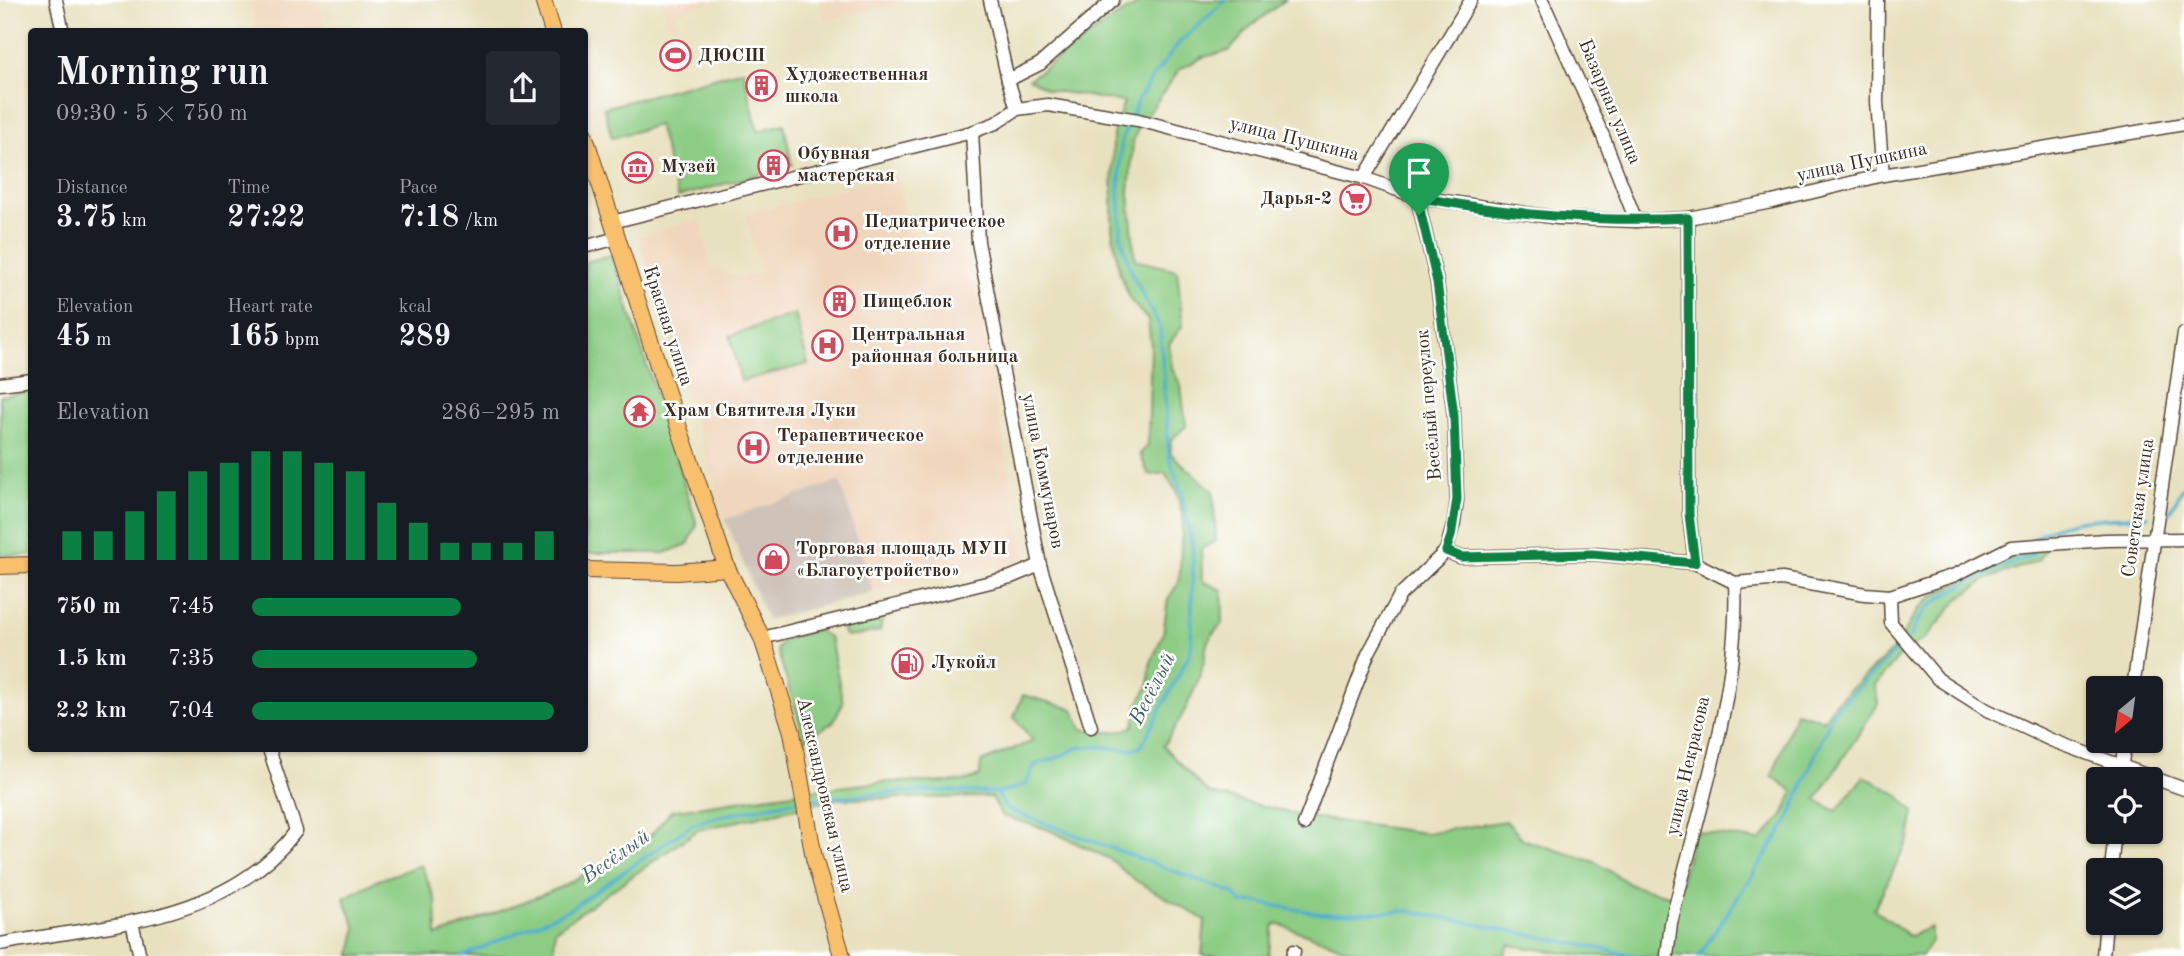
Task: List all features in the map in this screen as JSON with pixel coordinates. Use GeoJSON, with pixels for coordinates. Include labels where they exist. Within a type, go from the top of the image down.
{"type":"FeatureCollection","features":[{"type":"Feature","properties":{"kind":"main road"},"geometry":{"type":"LineString","coordinates":[[543,0],[552,28]]}},
{"type":"Feature","properties":{"kind":"main road","name":"Красная улица"},"geometry":{"type":"LineString","coordinates":[[588,147],[727,568]]}},
{"type":"Feature","properties":{"kind":"main road"},"geometry":{"type":"LineString","coordinates":[[0,566],[28,565]]}},
{"type":"Feature","properties":{"kind":"main road"},"geometry":{"type":"LineString","coordinates":[[588,570],[677,572],[727,568]]}},
{"type":"Feature","properties":{"kind":"main road","name":"Александровская улица"},"geometry":{"type":"LineString","coordinates":[[727,568],[762,638],[792,732],[814,858],[842,956]]}},
{"type":"Feature","properties":{"kind":"street"},"geometry":{"type":"LineString","coordinates":[[56,0],[62,28]]}},
{"type":"Feature","properties":{"kind":"street"},"geometry":{"type":"LineString","coordinates":[[990,0],[1017,109]]}},
{"type":"Feature","properties":{"kind":"street"},"geometry":{"type":"LineString","coordinates":[[1008,80],[1040,64],[1113,0]]}},
{"type":"Feature","properties":{"kind":"street"},"geometry":{"type":"LineString","coordinates":[[1364,178],[1471,0]]}},
{"type":"Feature","properties":{"kind":"street","name":"Базарная улица"},"geometry":{"type":"LineString","coordinates":[[1542,0],[1587,98],[1636,221]]}},
{"type":"Feature","properties":{"kind":"street"},"geometry":{"type":"LineString","coordinates":[[1878,0],[1877,102],[1883,175]]}},
{"type":"Feature","properties":{"kind":"street","name":"улица Пушкина"},"geometry":{"type":"LineString","coordinates":[[612,222],[972,132],[996,123],[1017,109],[1048,105],[1138,120],[1364,178],[1417,197],[1558,218],[1636,221],[1688,218],[1772,202],[1883,175],[2184,124]]}},
{"type":"Feature","properties":{"kind":"street","name":"улица Коммунаров"},"geometry":{"type":"LineString","coordinates":[[972,132],[978,242],[1040,565],[1091,727]]}},
{"type":"Feature","properties":{"kind":"street","name":"Весёлый переулок"},"geometry":{"type":"LineString","coordinates":[[1417,197],[1437,282],[1454,416],[1457,499],[1446,551]]}},
{"type":"Feature","properties":{"kind":"street"},"geometry":{"type":"LineString","coordinates":[[1688,218],[1689,514],[1695,563]]}},
{"type":"Feature","properties":{"kind":"street"},"geometry":{"type":"LineString","coordinates":[[588,246],[617,238]]}},
{"type":"Feature","properties":{"kind":"street","name":"Советская улица"},"geometry":{"type":"LineString","coordinates":[[2135,676],[2184,333]]}},
{"type":"Feature","properties":{"kind":"street"},"geometry":{"type":"LineString","coordinates":[[0,384],[28,380]]}},
{"type":"Feature","properties":{"kind":"street"},"geometry":{"type":"LineString","coordinates":[[1304,824],[1373,644],[1400,595],[1446,551],[1461,557],[1592,554],[1695,563],[1735,583],[1782,579],[1890,596],[1955,575],[2011,547],[2184,539]]}},
{"type":"Feature","properties":{"kind":"street"},"geometry":{"type":"LineString","coordinates":[[762,638],[1011,577],[1040,565]]}},
{"type":"Feature","properties":{"kind":"street","name":"улица Некрасова"},"geometry":{"type":"LineString","coordinates":[[1668,950],[1726,687],[1734,625],[1735,583]]}},
{"type":"Feature","properties":{"kind":"street"},"geometry":{"type":"LineString","coordinates":[[1890,596],[1891,622],[1938,679],[1987,709],[2110,767]]}},
{"type":"Feature","properties":{"kind":"street"},"geometry":{"type":"LineString","coordinates":[[0,944],[132,922],[201,904],[234,886],[285,845],[296,831],[270,752]]}},
{"type":"Feature","properties":{"kind":"street"},"geometry":{"type":"LineString","coordinates":[[2163,783],[2184,789]]}},
{"type":"Feature","properties":{"kind":"street"},"geometry":{"type":"LineString","coordinates":[[132,922],[140,956]]}},
{"type":"Feature","properties":{"kind":"street"},"geometry":{"type":"LineString","coordinates":[[2103,956],[2105,935]]}},
{"type":"Feature","properties":{"kind":"shaded area"},"geometry":{"type":"Polygon","coordinates":[[[249,0],[318,0],[325,28],[256,28],[249,0]]]}},
{"type":"Feature","properties":{"kind":"shaded area"},"geometry":{"type":"Polygon","coordinates":[[[661,0],[719,0],[675,13],[678,24],[669,27],[661,0]]]}},
{"type":"Feature","properties":{"kind":"shaded area"},"geometry":{"type":"Polygon","coordinates":[[[819,0],[895,0],[897,4],[825,21],[819,0]]]}},
{"type":"Feature","properties":{"kind":"shaded area","name":"Центральная районная больница"},"geometry":{"type":"Polygon","coordinates":[[[895,175],[914,243],[964,228],[1025,560],[949,577],[942,573],[873,592],[840,481],[725,518],[639,237],[700,219],[711,268],[740,278],[761,273],[745,214],[895,175]]]}},
{"type":"Feature","properties":{"kind":"shaded area"},"geometry":{"type":"Polygon","coordinates":[[[840,481],[873,592],[767,620],[725,519],[840,481]]]}},
{"type":"Feature","properties":{"kind":"green space"},"geometry":{"type":"Polygon","coordinates":[[[1146,0],[1285,0],[1251,26],[1229,51],[1203,57],[1180,69],[1138,128],[1133,142],[1129,193],[1135,260],[1177,270],[1183,325],[1169,344],[1172,368],[1181,386],[1186,426],[1171,440],[1171,454],[1213,491],[1216,541],[1201,549],[1202,581],[1222,590],[1223,623],[1208,641],[1194,692],[1163,746],[1208,793],[1308,817],[1425,833],[1506,821],[1524,840],[1595,862],[1633,886],[1677,897],[1694,831],[1760,841],[1782,817],[1794,792],[1772,776],[1796,712],[1824,720],[1834,704],[1896,647],[1917,611],[1934,595],[2006,559],[2006,553],[2049,544],[2037,561],[1987,579],[1958,600],[1927,637],[1904,651],[1875,685],[1878,704],[1816,800],[1836,811],[1864,776],[1897,794],[1914,812],[1909,839],[1874,909],[1910,936],[1931,927],[1931,941],[1921,956],[1585,956],[1509,945],[1505,954],[1493,956],[1382,956],[1345,948],[1278,924],[1274,925],[1268,956],[1206,956],[1202,955],[1205,920],[1133,879],[1110,859],[1049,830],[1002,816],[992,797],[836,799],[698,830],[555,930],[554,951],[548,956],[351,956],[356,928],[344,898],[376,881],[421,865],[436,901],[437,936],[559,888],[645,842],[671,811],[857,785],[947,782],[980,776],[981,762],[1033,741],[1014,717],[1023,695],[1073,709],[1082,729],[1115,732],[1134,726],[1137,705],[1149,686],[1150,665],[1163,634],[1168,599],[1179,582],[1183,517],[1176,491],[1165,473],[1149,475],[1140,454],[1148,445],[1151,346],[1148,320],[1131,301],[1120,274],[1112,228],[1113,134],[1124,102],[1049,90],[1029,79],[1114,18],[1146,0]]]}},
{"type":"Feature","properties":{"kind":"green space"},"geometry":{"type":"Polygon","coordinates":[[[743,70],[758,131],[784,124],[792,165],[678,197],[658,125],[612,138],[604,108],[743,70]]]}},
{"type":"Feature","properties":{"kind":"green space"},"geometry":{"type":"Polygon","coordinates":[[[612,255],[697,525],[688,544],[665,553],[588,553],[588,261],[612,255]]]}},
{"type":"Feature","properties":{"kind":"green space"},"geometry":{"type":"Polygon","coordinates":[[[795,314],[808,364],[741,381],[730,336],[795,314]]]}},
{"type":"Feature","properties":{"kind":"green space"},"geometry":{"type":"Polygon","coordinates":[[[28,391],[28,555],[0,555],[0,396],[28,391]]]}},
{"type":"Feature","properties":{"kind":"green space"},"geometry":{"type":"Polygon","coordinates":[[[877,615],[882,619],[880,631],[849,637],[844,634],[842,627],[845,622],[877,615]]]}},
{"type":"Feature","properties":{"kind":"green space"},"geometry":{"type":"Polygon","coordinates":[[[817,630],[830,638],[843,703],[833,722],[805,740],[777,649],[783,640],[817,630]]]}},
{"type":"Feature","properties":{"kind":"waterway","name":"Весёлый"},"geometry":{"type":"LineString","coordinates":[[808,800],[909,792],[1007,791],[1027,783],[1037,764],[1079,748],[1141,747],[1191,651],[1193,549],[1181,491],[1169,456],[1160,327],[1133,276],[1121,238],[1121,142],[1138,100],[1152,78],[1179,43],[1226,0]]}},
{"type":"Feature","properties":{"kind":"waterway"},"geometry":{"type":"LineString","coordinates":[[2165,515],[2168,515],[2184,486]]}},
{"type":"Feature","properties":{"kind":"waterway"},"geometry":{"type":"LineString","coordinates":[[2030,542],[2042,533],[2070,523],[2148,516]]}},
{"type":"Feature","properties":{"kind":"waterway"},"geometry":{"type":"LineString","coordinates":[[1910,638],[1923,614],[1944,596],[2033,555],[2032,549]]}},
{"type":"Feature","properties":{"kind":"waterway"},"geometry":{"type":"LineString","coordinates":[[1699,956],[1788,821],[1833,712],[1904,643]]}},
{"type":"Feature","properties":{"kind":"waterway"},"geometry":{"type":"LineString","coordinates":[[998,794],[1006,809],[1233,893],[1242,903],[1255,902],[1322,914],[1410,911],[1637,956]]}},
{"type":"Feature","properties":{"kind":"waterway","name":"Весёлый"},"geometry":{"type":"LineString","coordinates":[[463,956],[568,910],[692,825],[720,816],[800,800]]}},
{"type":"Feature","properties":{"kind":"place","name":"ДЮСШ"},"geometry":{"type":"Point","coordinates":[675,56]}},
{"type":"Feature","properties":{"kind":"place","name":"Художественная школа"},"geometry":{"type":"Point","coordinates":[762,86]}},
{"type":"Feature","properties":{"kind":"place","name":"Обувная мастерская"},"geometry":{"type":"Point","coordinates":[774,165]}},
{"type":"Feature","properties":{"kind":"place","name":"Музей"},"geometry":{"type":"Point","coordinates":[638,167]}},
{"type":"Feature","properties":{"kind":"place","name":"Дарья-2"},"geometry":{"type":"Point","coordinates":[1355,199]}},
{"type":"Feature","properties":{"kind":"place","name":"Педиатрическое отделение"},"geometry":{"type":"Point","coordinates":[841,233]}},
{"type":"Feature","properties":{"kind":"place","name":"Пищеблок"},"geometry":{"type":"Point","coordinates":[839,302]}},
{"type":"Feature","properties":{"kind":"place","name":"Центральная районная больница"},"geometry":{"type":"Point","coordinates":[828,346]}},
{"type":"Feature","properties":{"kind":"place","name":"Храм Святителя Луки"},"geometry":{"type":"Point","coordinates":[640,411]}},
{"type":"Feature","properties":{"kind":"place","name":"Терапевтическое отделение"},"geometry":{"type":"Point","coordinates":[754,447]}},
{"type":"Feature","properties":{"kind":"place","name":"Торговая площадь МУП «Благоустройство»"},"geometry":{"type":"Point","coordinates":[773,560]}},
{"type":"Feature","properties":{"kind":"place","name":"Лукойл"},"geometry":{"type":"Point","coordinates":[908,663]}},
{"type":"Feature","properties":{"kind":"route"},"geometry":{"type":"LineString","coordinates":[[1417,197],[1493,211],[1558,218],[1636,221],[1688,218],[1689,514],[1695,563],[1592,554],[1471,558],[1452,555],[1446,551],[1457,499],[1454,416],[1437,282],[1419,215],[1417,197]]}}]}
